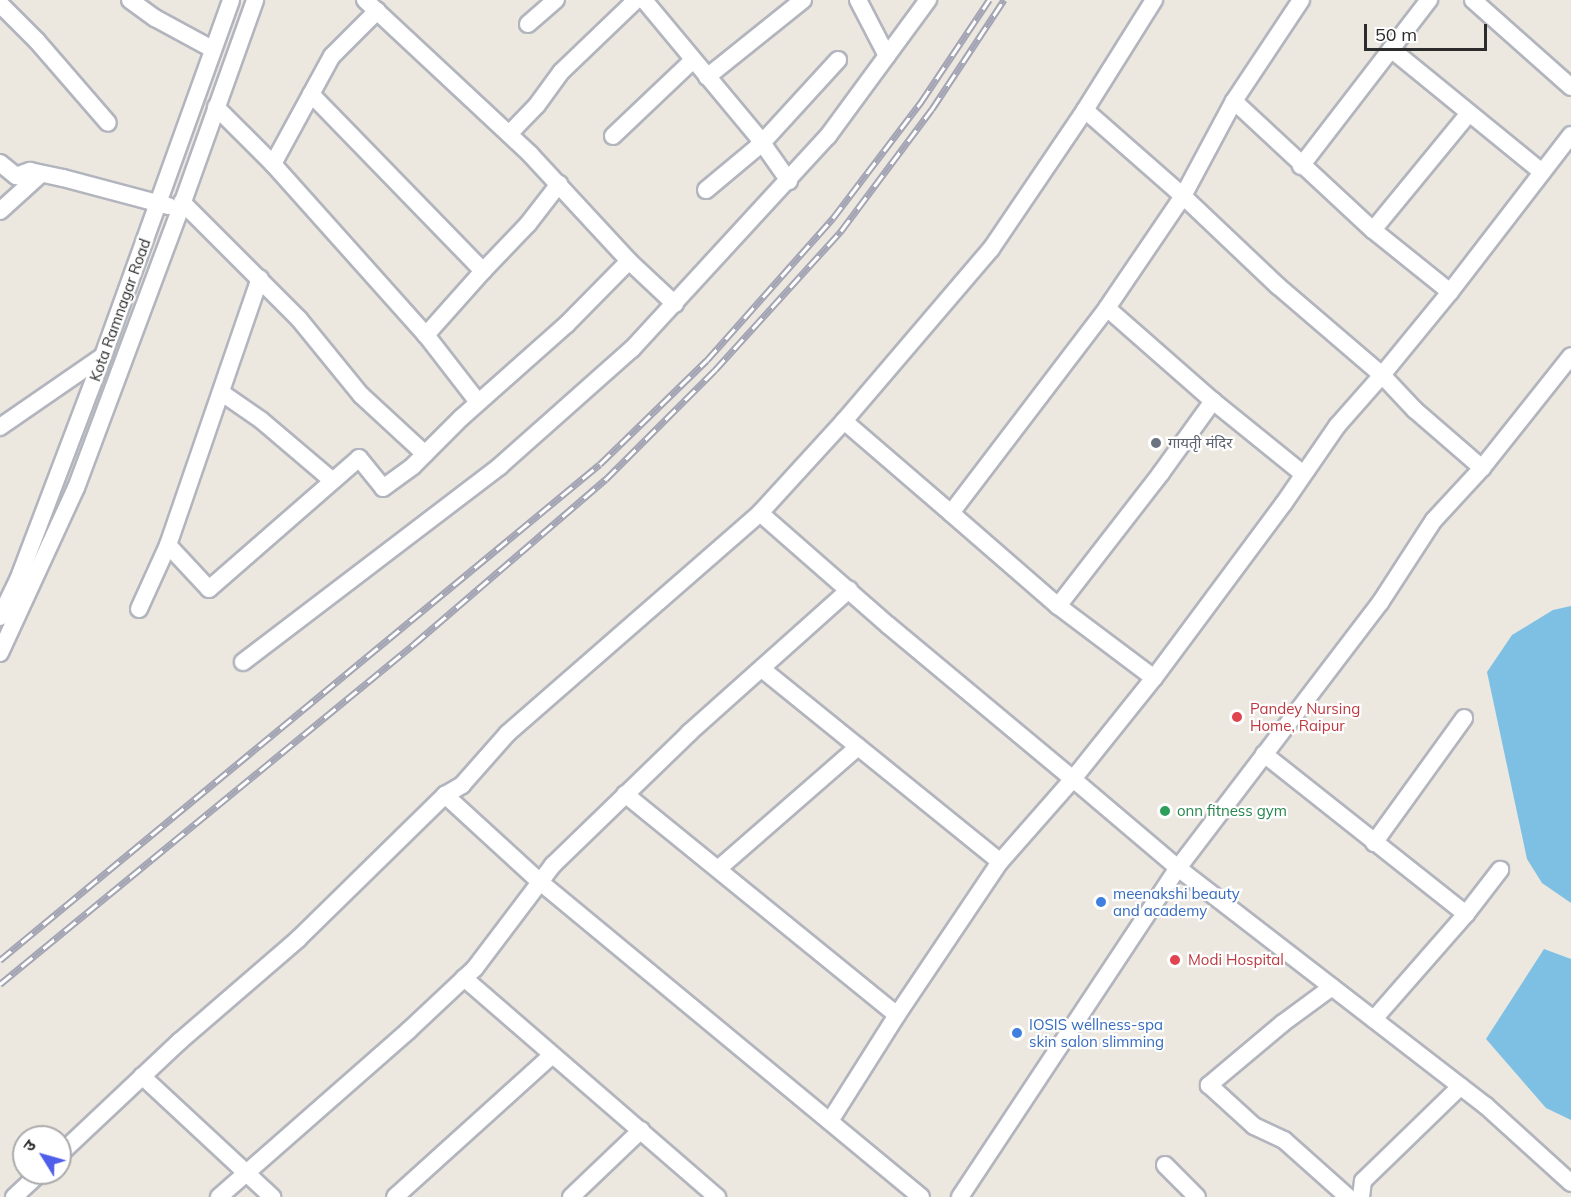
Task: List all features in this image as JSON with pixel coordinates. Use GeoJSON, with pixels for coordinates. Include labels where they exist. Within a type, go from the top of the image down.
{"type":"FeatureCollection","features":[{"type":"Feature","properties":{"kind":"street"},"geometry":{"type":"LineString","coordinates":[[130,0],[155,18],[212,49]]}},
{"type":"Feature","properties":{"kind":"street","name":"Kota Ramnagar Road"},"geometry":{"type":"LineString","coordinates":[[0,617],[18,580],[103,356],[231,0]]}},
{"type":"Feature","properties":{"kind":"street"},"geometry":{"type":"LineString","coordinates":[[0,653],[76,488],[255,0]]}},
{"type":"Feature","properties":{"kind":"street"},"geometry":{"type":"LineString","coordinates":[[528,24],[556,0]]}},
{"type":"Feature","properties":{"kind":"street"},"geometry":{"type":"LineString","coordinates":[[510,134],[537,105],[561,72],[636,0]]}},
{"type":"Feature","properties":{"kind":"street"},"geometry":{"type":"LineString","coordinates":[[644,0],[758,137],[789,181]]}},
{"type":"Feature","properties":{"kind":"street"},"geometry":{"type":"LineString","coordinates":[[707,77],[803,0]]}},
{"type":"Feature","properties":{"kind":"street"},"geometry":{"type":"LineString","coordinates":[[858,0],[887,56]]}},
{"type":"Feature","properties":{"kind":"street"},"geometry":{"type":"LineString","coordinates":[[243,662],[500,466],[632,349],[828,136],[928,0]]}},
{"type":"Feature","properties":{"kind":"street"},"geometry":{"type":"LineString","coordinates":[[72,1143],[142,1076],[298,939],[445,795],[462,785],[508,733],[760,513],[844,421],[991,249],[1085,110],[1154,0]]}},
{"type":"Feature","properties":{"kind":"street"},"geometry":{"type":"LineString","coordinates":[[951,513],[1107,308],[1183,196],[1234,101],[1300,0]]}},
{"type":"Feature","properties":{"kind":"street"},"geometry":{"type":"LineString","coordinates":[[1302,166],[1429,0]]}},
{"type":"Feature","properties":{"kind":"street"},"geometry":{"type":"LineString","coordinates":[[1473,0],[1571,87]]}},
{"type":"Feature","properties":{"kind":"street"},"geometry":{"type":"LineString","coordinates":[[0,4],[37,41],[108,123]]}},
{"type":"Feature","properties":{"kind":"street"},"geometry":{"type":"LineString","coordinates":[[273,164],[332,56],[371,5],[510,134],[629,261],[675,304]]}},
{"type":"Feature","properties":{"kind":"street"},"geometry":{"type":"LineString","coordinates":[[1391,49],[1542,172]]}},
{"type":"Feature","properties":{"kind":"street"},"geometry":{"type":"LineString","coordinates":[[613,136],[693,60]]}},
{"type":"Feature","properties":{"kind":"street"},"geometry":{"type":"LineString","coordinates":[[706,190],[761,144],[838,60]]}},
{"type":"Feature","properties":{"kind":"street"},"geometry":{"type":"LineString","coordinates":[[310,94],[483,271]]}},
{"type":"Feature","properties":{"kind":"street"},"geometry":{"type":"LineString","coordinates":[[1234,101],[1373,230],[1450,292]]}},
{"type":"Feature","properties":{"kind":"street"},"geometry":{"type":"LineString","coordinates":[[216,107],[273,164],[426,335],[478,402]]}},
{"type":"Feature","properties":{"kind":"street"},"geometry":{"type":"LineString","coordinates":[[1085,110],[1183,196],[1278,286],[1382,375],[1415,410],[1482,468]]}},
{"type":"Feature","properties":{"kind":"street"},"geometry":{"type":"LineString","coordinates":[[1373,230],[1468,113]]}},
{"type":"Feature","properties":{"kind":"street"},"geometry":{"type":"LineString","coordinates":[[830,1121],[897,1015],[1000,862],[1073,779],[1154,678],[1271,521],[1337,426],[1450,292],[1571,135]]}},
{"type":"Feature","properties":{"kind":"street"},"geometry":{"type":"LineString","coordinates":[[0,163],[16,176],[30,171],[159,204],[181,206],[260,278],[299,319],[362,395],[425,454]]}},
{"type":"Feature","properties":{"kind":"street"},"geometry":{"type":"LineString","coordinates":[[0,211],[40,174]]}},
{"type":"Feature","properties":{"kind":"street"},"geometry":{"type":"LineString","coordinates":[[426,335],[528,224],[559,184]]}},
{"type":"Feature","properties":{"kind":"street"},"geometry":{"type":"LineString","coordinates":[[168,545],[209,589],[359,458],[382,488],[425,454],[478,402],[567,324],[629,261]]}},
{"type":"Feature","properties":{"kind":"street"},"geometry":{"type":"LineString","coordinates":[[139,609],[168,545],[222,393],[226,370],[260,278]]}},
{"type":"Feature","properties":{"kind":"street"},"geometry":{"type":"LineString","coordinates":[[1107,308],[1212,400],[1303,474]]}},
{"type":"Feature","properties":{"kind":"street"},"geometry":{"type":"LineString","coordinates":[[0,427],[103,356]]}},
{"type":"Feature","properties":{"kind":"street"},"geometry":{"type":"LineString","coordinates":[[960,1197],[1178,868],[1380,603],[1434,520],[1482,468],[1571,356]]}},
{"type":"Feature","properties":{"kind":"street"},"geometry":{"type":"LineString","coordinates":[[222,393],[269,427],[333,481]]}},
{"type":"Feature","properties":{"kind":"street"},"geometry":{"type":"LineString","coordinates":[[1058,606],[1161,473],[1212,400]]}},
{"type":"Feature","properties":{"kind":"street"},"geometry":{"type":"LineString","coordinates":[[844,421],[1058,606],[1154,678]]}},
{"type":"Feature","properties":{"kind":"street"},"geometry":{"type":"LineString","coordinates":[[760,513],[1178,868],[1461,1086],[1571,1183]]}},
{"type":"Feature","properties":{"kind":"street"},"geometry":{"type":"LineString","coordinates":[[219,1197],[245,1171],[408,1031],[475,968],[553,865],[625,794],[849,590]]}},
{"type":"Feature","properties":{"kind":"street"},"geometry":{"type":"LineString","coordinates":[[762,669],[1000,862]]}},
{"type":"Feature","properties":{"kind":"street"},"geometry":{"type":"LineString","coordinates":[[1374,843],[1464,718]]}},
{"type":"Feature","properties":{"kind":"street"},"geometry":{"type":"LineString","coordinates":[[717,869],[858,747]]}},
{"type":"Feature","properties":{"kind":"street"},"geometry":{"type":"LineString","coordinates":[[1264,754],[1466,914]]}},
{"type":"Feature","properties":{"kind":"street"},"geometry":{"type":"LineString","coordinates":[[625,794],[897,1015]]}},
{"type":"Feature","properties":{"kind":"street"},"geometry":{"type":"LineString","coordinates":[[445,795],[540,882],[921,1197]]}},
{"type":"Feature","properties":{"kind":"street"},"geometry":{"type":"LineString","coordinates":[[1374,1019],[1466,914],[1500,870]]}},
{"type":"Feature","properties":{"kind":"street"},"geometry":{"type":"LineString","coordinates":[[464,978],[551,1056],[642,1130],[717,1197]]}},
{"type":"Feature","properties":{"kind":"street"},"geometry":{"type":"LineString","coordinates":[[1332,987],[1283,1023],[1209,1085],[1254,1126],[1284,1140],[1348,1197]]}},
{"type":"Feature","properties":{"kind":"street"},"geometry":{"type":"LineString","coordinates":[[395,1197],[551,1056]]}},
{"type":"Feature","properties":{"kind":"street"},"geometry":{"type":"LineString","coordinates":[[142,1076],[272,1197]]}},
{"type":"Feature","properties":{"kind":"street"},"geometry":{"type":"LineString","coordinates":[[1361,1197],[1363,1181],[1461,1086]]}},
{"type":"Feature","properties":{"kind":"street"},"geometry":{"type":"LineString","coordinates":[[571,1197],[642,1130]]}},
{"type":"Feature","properties":{"kind":"street"},"geometry":{"type":"LineString","coordinates":[[1165,1165],[1197,1197]]}},
{"type":"Feature","properties":{"kind":"street"},"geometry":{"type":"LineString","coordinates":[[14,1197],[27,1185]]}},
{"type":"Feature","properties":{"kind":"water"},"geometry":{"type":"Polygon","coordinates":[[[1571,606],[1571,903],[1542,883],[1527,859],[1487,672],[1512,635],[1553,610],[1571,606]]]}},
{"type":"Feature","properties":{"kind":"water"},"geometry":{"type":"Polygon","coordinates":[[[1544,949],[1571,959],[1571,1120],[1546,1108],[1486,1039],[1544,949]]]}},
{"type":"Feature","properties":{"kind":"railway"},"geometry":{"type":"LineString","coordinates":[[0,960],[600,464],[707,360],[833,218],[921,102],[989,0]]}},
{"type":"Feature","properties":{"kind":"railway"},"geometry":{"type":"LineString","coordinates":[[0,984],[414,644],[606,479],[715,370],[841,231],[932,109],[1004,0]]}},
{"type":"Feature","properties":{"kind":"place","name":"गायतृी मंदिर"},"geometry":{"type":"Point","coordinates":[1156,443]}},
{"type":"Feature","properties":{"kind":"place","name":"Pandey Nursing Home, Raipur"},"geometry":{"type":"Point","coordinates":[1237,717]}},
{"type":"Feature","properties":{"kind":"place","name":"onn fitness gym"},"geometry":{"type":"Point","coordinates":[1165,811]}},
{"type":"Feature","properties":{"kind":"place","name":"meenakshi beauty and academy"},"geometry":{"type":"Point","coordinates":[1101,902]}},
{"type":"Feature","properties":{"kind":"place","name":"Modi Hospital"},"geometry":{"type":"Point","coordinates":[1175,960]}},
{"type":"Feature","properties":{"kind":"place","name":"IOSIS wellness-spa skin salon slimming"},"geometry":{"type":"Point","coordinates":[1017,1033]}}]}
